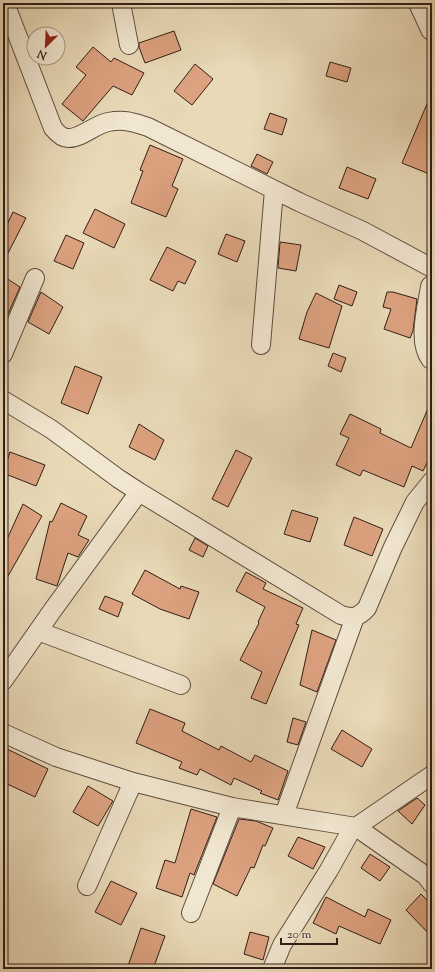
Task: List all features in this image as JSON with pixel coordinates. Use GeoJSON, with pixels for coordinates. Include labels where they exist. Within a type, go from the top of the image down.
{"type":"FeatureCollection","features":[{"type":"Feature","properties":{"kind":"street"},"geometry":{"type":"LineString","coordinates":[[5,3],[53,128],[60,136],[69,139],[106,122],[124,120],[148,127],[274,190],[363,231],[432,268]]}},
{"type":"Feature","properties":{"kind":"street"},"geometry":{"type":"LineString","coordinates":[[121,3],[129,45]]}},
{"type":"Feature","properties":{"kind":"street"},"geometry":{"type":"LineString","coordinates":[[420,3],[432,29]]}},
{"type":"Feature","properties":{"kind":"street"},"geometry":{"type":"LineString","coordinates":[[262,344],[274,190]]}},
{"type":"Feature","properties":{"kind":"street"},"geometry":{"type":"LineString","coordinates":[[3,354],[35,278]]}},
{"type":"Feature","properties":{"kind":"street"},"geometry":{"type":"LineString","coordinates":[[432,287],[425,334],[428,353],[432,358]]}},
{"type":"Feature","properties":{"kind":"street"},"geometry":{"type":"LineString","coordinates":[[3,400],[51,428],[119,479],[139,492],[341,615],[356,617],[362,614],[367,608],[393,547],[415,502],[432,481]]}},
{"type":"Feature","properties":{"kind":"street"},"geometry":{"type":"LineString","coordinates":[[3,681],[38,630],[139,492]]}},
{"type":"Feature","properties":{"kind":"street"},"geometry":{"type":"LineString","coordinates":[[284,815],[356,617]]}},
{"type":"Feature","properties":{"kind":"street"},"geometry":{"type":"LineString","coordinates":[[38,630],[181,685]]}},
{"type":"Feature","properties":{"kind":"street"},"geometry":{"type":"LineString","coordinates":[[3,732],[56,757],[133,782],[232,807],[355,827],[426,876],[432,884]]}},
{"type":"Feature","properties":{"kind":"street"},"geometry":{"type":"LineString","coordinates":[[272,969],[282,945],[355,827],[432,775]]}},
{"type":"Feature","properties":{"kind":"street"},"geometry":{"type":"LineString","coordinates":[[87,886],[133,782]]}},
{"type":"Feature","properties":{"kind":"street"},"geometry":{"type":"LineString","coordinates":[[191,913],[232,807]]}},
{"type":"Feature","properties":{"kind":"building"},"geometry":{"type":"Polygon","coordinates":[[[174,31],[181,50],[145,63],[139,43],[174,31]]]}},
{"type":"Feature","properties":{"kind":"building"},"geometry":{"type":"Polygon","coordinates":[[[93,47],[111,62],[114,58],[144,73],[132,95],[113,86],[83,121],[62,104],[86,75],[76,67],[93,47]]]}},
{"type":"Feature","properties":{"kind":"building"},"geometry":{"type":"Polygon","coordinates":[[[330,62],[351,68],[347,82],[326,76],[330,62]]]}},
{"type":"Feature","properties":{"kind":"building"},"geometry":{"type":"Polygon","coordinates":[[[195,64],[213,79],[192,105],[174,91],[195,64]]]}},
{"type":"Feature","properties":{"kind":"building"},"geometry":{"type":"Polygon","coordinates":[[[432,92],[432,175],[402,163],[432,92]]]}},
{"type":"Feature","properties":{"kind":"building"},"geometry":{"type":"Polygon","coordinates":[[[270,113],[287,119],[282,135],[264,129],[270,113]]]}},
{"type":"Feature","properties":{"kind":"building"},"geometry":{"type":"Polygon","coordinates":[[[150,145],[183,159],[172,186],[178,189],[166,217],[131,203],[143,171],[140,170],[150,145]]]}},
{"type":"Feature","properties":{"kind":"building"},"geometry":{"type":"Polygon","coordinates":[[[257,154],[273,162],[267,174],[251,166],[257,154]]]}},
{"type":"Feature","properties":{"kind":"building"},"geometry":{"type":"Polygon","coordinates":[[[347,167],[376,179],[368,199],[339,188],[347,167]]]}},
{"type":"Feature","properties":{"kind":"building"},"geometry":{"type":"Polygon","coordinates":[[[95,209],[125,224],[114,248],[83,233],[95,209]]]}},
{"type":"Feature","properties":{"kind":"building"},"geometry":{"type":"Polygon","coordinates":[[[13,212],[26,218],[4,261],[3,233],[13,212]]]}},
{"type":"Feature","properties":{"kind":"building"},"geometry":{"type":"Polygon","coordinates":[[[226,234],[245,241],[237,262],[218,254],[226,234]]]}},
{"type":"Feature","properties":{"kind":"building"},"geometry":{"type":"Polygon","coordinates":[[[66,235],[84,243],[73,269],[54,261],[66,235]]]}},
{"type":"Feature","properties":{"kind":"building"},"geometry":{"type":"Polygon","coordinates":[[[280,242],[301,245],[296,271],[278,268],[280,242]]]}},
{"type":"Feature","properties":{"kind":"building"},"geometry":{"type":"Polygon","coordinates":[[[167,247],[196,261],[185,284],[178,281],[173,291],[150,280],[167,247]]]}},
{"type":"Feature","properties":{"kind":"building"},"geometry":{"type":"Polygon","coordinates":[[[3,276],[20,287],[8,314],[3,312],[3,276]]]}},
{"type":"Feature","properties":{"kind":"building"},"geometry":{"type":"Polygon","coordinates":[[[339,285],[357,292],[352,306],[334,299],[339,285]]]}},
{"type":"Feature","properties":{"kind":"building"},"geometry":{"type":"Polygon","coordinates":[[[41,292],[63,307],[49,334],[28,322],[41,292]]]}},
{"type":"Feature","properties":{"kind":"building"},"geometry":{"type":"Polygon","coordinates":[[[387,292],[393,292],[417,299],[413,331],[410,338],[384,329],[391,309],[383,307],[387,292]]]}},
{"type":"Feature","properties":{"kind":"building"},"geometry":{"type":"Polygon","coordinates":[[[316,293],[342,306],[329,348],[299,339],[307,312],[316,293]]]}},
{"type":"Feature","properties":{"kind":"building"},"geometry":{"type":"Polygon","coordinates":[[[333,353],[346,358],[341,372],[328,366],[333,353]]]}},
{"type":"Feature","properties":{"kind":"building"},"geometry":{"type":"Polygon","coordinates":[[[75,366],[102,377],[88,414],[61,403],[75,366]]]}},
{"type":"Feature","properties":{"kind":"building"},"geometry":{"type":"Polygon","coordinates":[[[432,399],[432,453],[423,471],[412,466],[404,487],[363,470],[360,476],[336,465],[349,438],[340,434],[350,414],[381,429],[380,433],[411,448],[432,399]]]}},
{"type":"Feature","properties":{"kind":"building"},"geometry":{"type":"Polygon","coordinates":[[[139,424],[164,440],[155,460],[129,447],[139,424]]]}},
{"type":"Feature","properties":{"kind":"building"},"geometry":{"type":"Polygon","coordinates":[[[236,450],[252,458],[228,507],[212,499],[236,450]]]}},
{"type":"Feature","properties":{"kind":"building"},"geometry":{"type":"Polygon","coordinates":[[[10,452],[45,465],[36,486],[3,473],[10,452]]]}},
{"type":"Feature","properties":{"kind":"building"},"geometry":{"type":"Polygon","coordinates":[[[61,503],[87,516],[78,535],[89,540],[78,557],[68,553],[57,586],[36,579],[50,521],[52,522],[61,503]]]}},
{"type":"Feature","properties":{"kind":"building"},"geometry":{"type":"Polygon","coordinates":[[[23,504],[42,516],[3,585],[3,548],[23,504]]]}},
{"type":"Feature","properties":{"kind":"building"},"geometry":{"type":"Polygon","coordinates":[[[292,510],[318,518],[310,542],[284,534],[292,510]]]}},
{"type":"Feature","properties":{"kind":"building"},"geometry":{"type":"Polygon","coordinates":[[[354,517],[383,529],[372,556],[344,545],[354,517]]]}},
{"type":"Feature","properties":{"kind":"building"},"geometry":{"type":"Polygon","coordinates":[[[195,538],[208,546],[203,557],[189,550],[195,538]]]}},
{"type":"Feature","properties":{"kind":"building"},"geometry":{"type":"Polygon","coordinates":[[[145,570],[180,589],[181,586],[199,592],[189,619],[160,609],[132,594],[145,570]]]}},
{"type":"Feature","properties":{"kind":"building"},"geometry":{"type":"Polygon","coordinates":[[[246,572],[266,583],[263,589],[303,608],[296,624],[299,625],[266,704],[251,698],[262,672],[240,660],[259,623],[258,622],[265,607],[236,591],[246,572]]]}},
{"type":"Feature","properties":{"kind":"building"},"geometry":{"type":"Polygon","coordinates":[[[105,596],[123,603],[118,617],[99,609],[105,596]]]}},
{"type":"Feature","properties":{"kind":"building"},"geometry":{"type":"Polygon","coordinates":[[[312,630],[336,640],[317,692],[300,685],[312,630]]]}},
{"type":"Feature","properties":{"kind":"building"},"geometry":{"type":"Polygon","coordinates":[[[150,709],[185,723],[182,731],[219,750],[221,746],[251,762],[255,755],[288,771],[278,800],[260,793],[262,791],[234,778],[231,785],[200,769],[197,775],[179,768],[182,762],[136,743],[150,709]]]}},
{"type":"Feature","properties":{"kind":"building"},"geometry":{"type":"Polygon","coordinates":[[[293,718],[306,722],[298,745],[287,742],[293,718]]]}},
{"type":"Feature","properties":{"kind":"building"},"geometry":{"type":"Polygon","coordinates":[[[342,730],[372,749],[362,767],[331,749],[342,730]]]}},
{"type":"Feature","properties":{"kind":"building"},"geometry":{"type":"Polygon","coordinates":[[[3,747],[48,769],[35,797],[3,782],[3,747]]]}},
{"type":"Feature","properties":{"kind":"building"},"geometry":{"type":"Polygon","coordinates":[[[88,786],[113,801],[98,826],[73,812],[88,786]]]}},
{"type":"Feature","properties":{"kind":"building"},"geometry":{"type":"Polygon","coordinates":[[[417,798],[425,805],[412,824],[398,811],[417,798]]]}},
{"type":"Feature","properties":{"kind":"building"},"geometry":{"type":"Polygon","coordinates":[[[191,809],[217,817],[194,875],[190,873],[182,897],[156,888],[165,860],[175,863],[191,809]]]}},
{"type":"Feature","properties":{"kind":"building"},"geometry":{"type":"Polygon","coordinates":[[[239,819],[256,821],[273,828],[265,846],[263,845],[254,868],[251,867],[237,896],[213,884],[239,819]]]}},
{"type":"Feature","properties":{"kind":"building"},"geometry":{"type":"Polygon","coordinates":[[[298,837],[325,847],[313,869],[288,856],[298,837]]]}},
{"type":"Feature","properties":{"kind":"building"},"geometry":{"type":"Polygon","coordinates":[[[370,854],[390,867],[380,881],[361,868],[370,854]]]}},
{"type":"Feature","properties":{"kind":"building"},"geometry":{"type":"Polygon","coordinates":[[[111,881],[137,893],[121,925],[95,912],[111,881]]]}},
{"type":"Feature","properties":{"kind":"building"},"geometry":{"type":"Polygon","coordinates":[[[421,894],[432,905],[432,937],[406,910],[421,894]]]}},
{"type":"Feature","properties":{"kind":"building"},"geometry":{"type":"Polygon","coordinates":[[[326,897],[365,917],[368,909],[391,920],[380,944],[339,926],[336,934],[313,923],[326,897]]]}},
{"type":"Feature","properties":{"kind":"building"},"geometry":{"type":"Polygon","coordinates":[[[141,928],[165,936],[153,969],[127,969],[141,928]]]}},
{"type":"Feature","properties":{"kind":"building"},"geometry":{"type":"Polygon","coordinates":[[[250,932],[269,937],[263,960],[244,954],[250,932]]]}}]}
